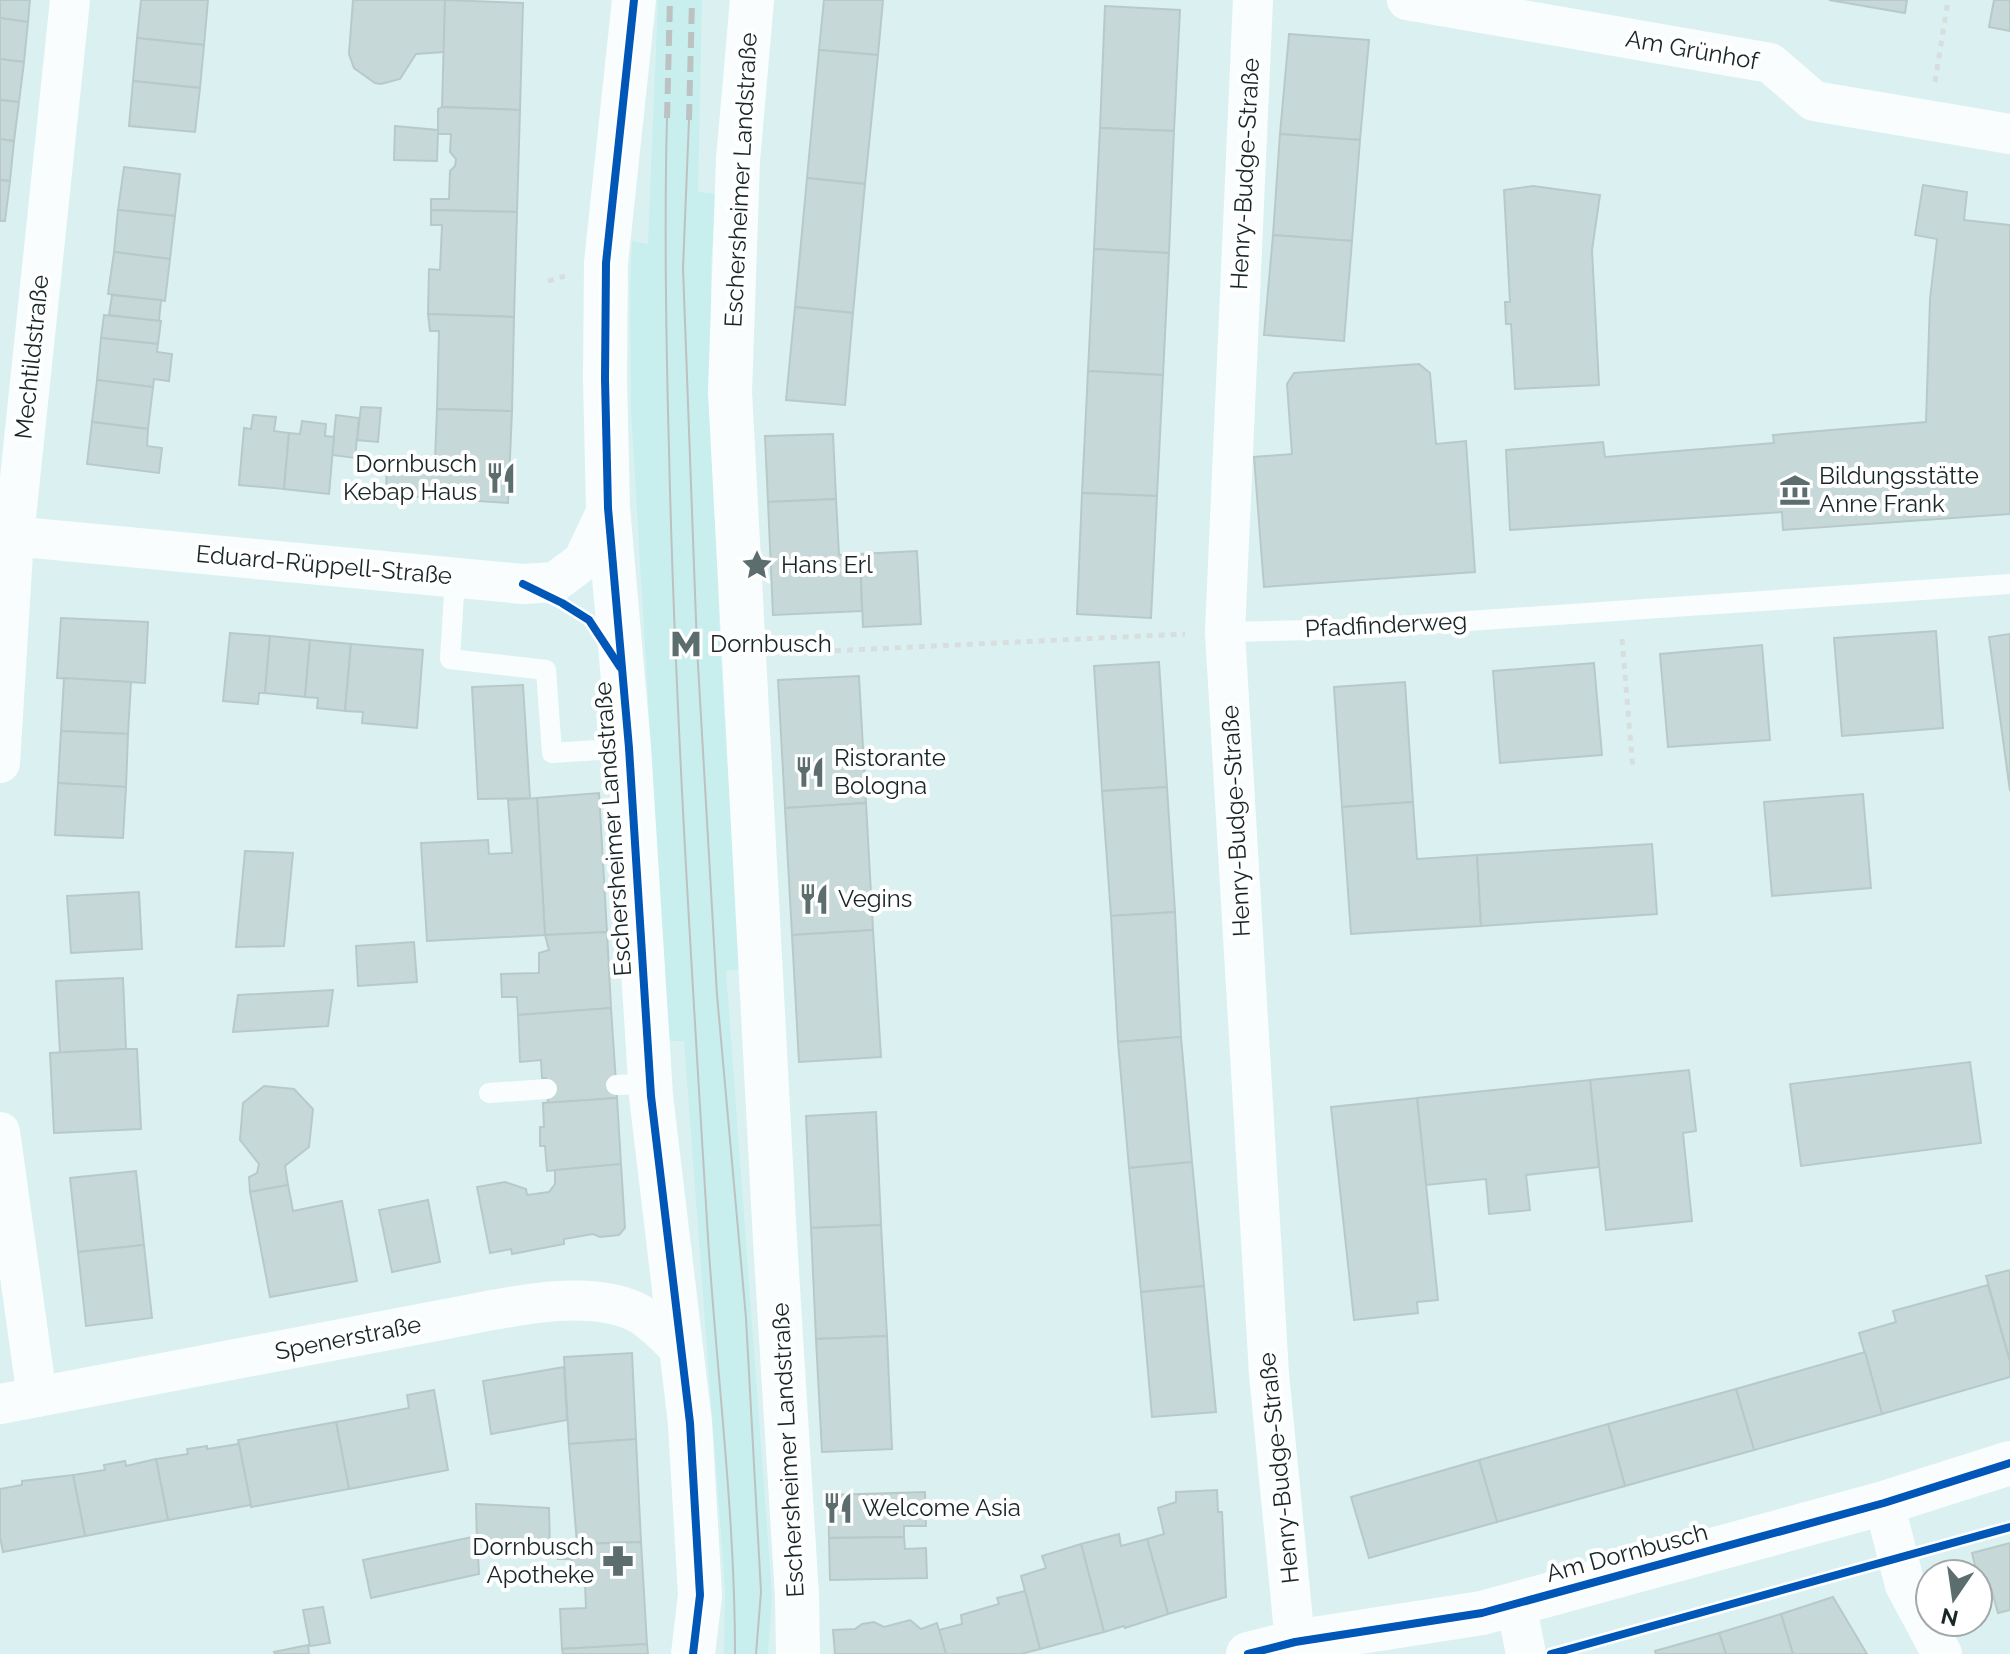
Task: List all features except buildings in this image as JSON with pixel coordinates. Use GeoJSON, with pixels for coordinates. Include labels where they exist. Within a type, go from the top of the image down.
{"type":"FeatureCollection","features":[{"type":"Feature","properties":{"kind":"main road","name":"Eschersheimer Landstraße"},"geometry":{"type":"LineString","coordinates":[[634,0],[606,263],[608,508],[629,748],[633,1085],[664,1216],[683,1352],[699,1553],[700,1595],[693,1654]]}},
{"type":"Feature","properties":{"kind":"main road","name":"Eschersheimer Landstraße"},"geometry":{"type":"LineString","coordinates":[[752,0],[738,160],[730,392],[798,1654]]}},
{"type":"Feature","properties":{"kind":"main road","name":"Am Dornbusch"},"geometry":{"type":"LineString","coordinates":[[1382,1654],[1499,1609],[1884,1503],[2010,1463]]}},
{"type":"Feature","properties":{"kind":"main road","name":"Am Dornbusch"},"geometry":{"type":"LineString","coordinates":[[1248,1654],[1295,1642],[1499,1609]]}},
{"type":"Feature","properties":{"kind":"street","name":"Mechtildstraße"},"geometry":{"type":"LineString","coordinates":[[0,763],[7,536],[70,0]]}},
{"type":"Feature","properties":{"kind":"street","name":"Henry-Budge-Straße"},"geometry":{"type":"LineString","coordinates":[[1253,0],[1225,632],[1269,1374],[1295,1642]]}},
{"type":"Feature","properties":{"kind":"street","name":"Am Grünhof"},"geometry":{"type":"LineString","coordinates":[[1407,0],[1770,63],[1814,101],[2010,134]]}},
{"type":"Feature","properties":{"kind":"street","name":"Eduard-Rüppell-Straße"},"geometry":{"type":"LineString","coordinates":[[7,536],[523,584],[555,582],[583,561],[608,508]]}},
{"type":"Feature","properties":{"kind":"street"},"geometry":{"type":"LineString","coordinates":[[0,1132],[18,1401]]}},
{"type":"Feature","properties":{"kind":"street","name":"Spenerstraße"},"geometry":{"type":"LineString","coordinates":[[18,1401],[446,1319],[516,1307],[583,1301],[606,1302],[637,1313],[683,1352]]}},
{"type":"Feature","properties":{"kind":"street"},"geometry":{"type":"LineString","coordinates":[[1884,1503],[1905,1585],[1942,1654]]}},
{"type":"Feature","properties":{"kind":"street"},"geometry":{"type":"LineString","coordinates":[[1499,1609],[1526,1654]]}},
{"type":"Feature","properties":{"kind":"lane"},"geometry":{"type":"LineString","coordinates":[[455,577],[450,659],[546,670],[552,753],[629,748]]}},
{"type":"Feature","properties":{"kind":"lane","name":"Pfadfinderweg"},"geometry":{"type":"LineString","coordinates":[[1225,632],[1352,629],[2010,584]]}},
{"type":"Feature","properties":{"kind":"lane"},"geometry":{"type":"LineString","coordinates":[[489,1093],[547,1089]]}},
{"type":"Feature","properties":{"kind":"path"},"geometry":{"type":"LineString","coordinates":[[1929,120],[1948,0]]}},
{"type":"Feature","properties":{"kind":"path"},"geometry":{"type":"LineString","coordinates":[[1620,611],[1633,770]]}},
{"type":"Feature","properties":{"kind":"path"},"geometry":{"type":"LineString","coordinates":[[778,654],[1225,632]]}},
{"type":"Feature","properties":{"kind":"shaded area"},"geometry":{"type":"Polygon","coordinates":[[[658,0],[702,0],[698,192],[716,194],[711,265],[711,381],[720,642],[740,969],[726,971],[772,1595],[768,1654],[724,1654],[725,1589],[684,1041],[670,1041],[665,986],[631,410],[630,287],[632,241],[648,244],[658,0]]]}},
{"type":"Feature","properties":{"kind":"tram line"},"geometry":{"type":"LineString","coordinates":[[667,118],[666,325],[675,647],[708,1238],[732,1550],[735,1654]]}},
{"type":"Feature","properties":{"kind":"tram line"},"geometry":{"type":"LineString","coordinates":[[689,120],[683,268],[697,647],[717,995],[746,1318],[761,1592],[756,1654]]}},
{"type":"Feature","properties":{"kind":"railway"},"geometry":{"type":"LineString","coordinates":[[667,118],[670,0]]}},
{"type":"Feature","properties":{"kind":"railway"},"geometry":{"type":"LineString","coordinates":[[689,120],[692,0]]}},
{"type":"Feature","properties":{"kind":"cycle path"},"geometry":{"type":"LineString","coordinates":[[634,0],[606,263],[608,508],[629,748],[651,1096],[690,1423],[700,1595],[693,1654]]}},
{"type":"Feature","properties":{"kind":"cycle path"},"geometry":{"type":"LineString","coordinates":[[523,584],[589,620],[620,667]]}},
{"type":"Feature","properties":{"kind":"cycle path"},"geometry":{"type":"LineString","coordinates":[[1248,1654],[1295,1642],[1482,1613],[1884,1503],[2010,1463]]}},
{"type":"Feature","properties":{"kind":"cycle path"},"geometry":{"type":"LineString","coordinates":[[1551,1654],[2010,1527]]}},
{"type":"Feature","properties":{"kind":"place","name":"Dornbusch Kebap Haus"},"geometry":{"type":"Point","coordinates":[501,478]}},
{"type":"Feature","properties":{"kind":"place","name":"Bildungsstätte Anne Frank"},"geometry":{"type":"Point","coordinates":[1795,490]}},
{"type":"Feature","properties":{"kind":"place","name":"Hans Erl"},"geometry":{"type":"Point","coordinates":[757,565]}},
{"type":"Feature","properties":{"kind":"place","name":"Dornbusch"},"geometry":{"type":"Point","coordinates":[686,644]}},
{"type":"Feature","properties":{"kind":"place","name":"Ristorante Bologna"},"geometry":{"type":"Point","coordinates":[810,772]}},
{"type":"Feature","properties":{"kind":"place","name":"Vegins"},"geometry":{"type":"Point","coordinates":[814,899]}},
{"type":"Feature","properties":{"kind":"place","name":"Welcome Asia"},"geometry":{"type":"Point","coordinates":[838,1508]}},
{"type":"Feature","properties":{"kind":"place","name":"Dornbusch Apotheke"},"geometry":{"type":"Point","coordinates":[618,1561]}}]}
